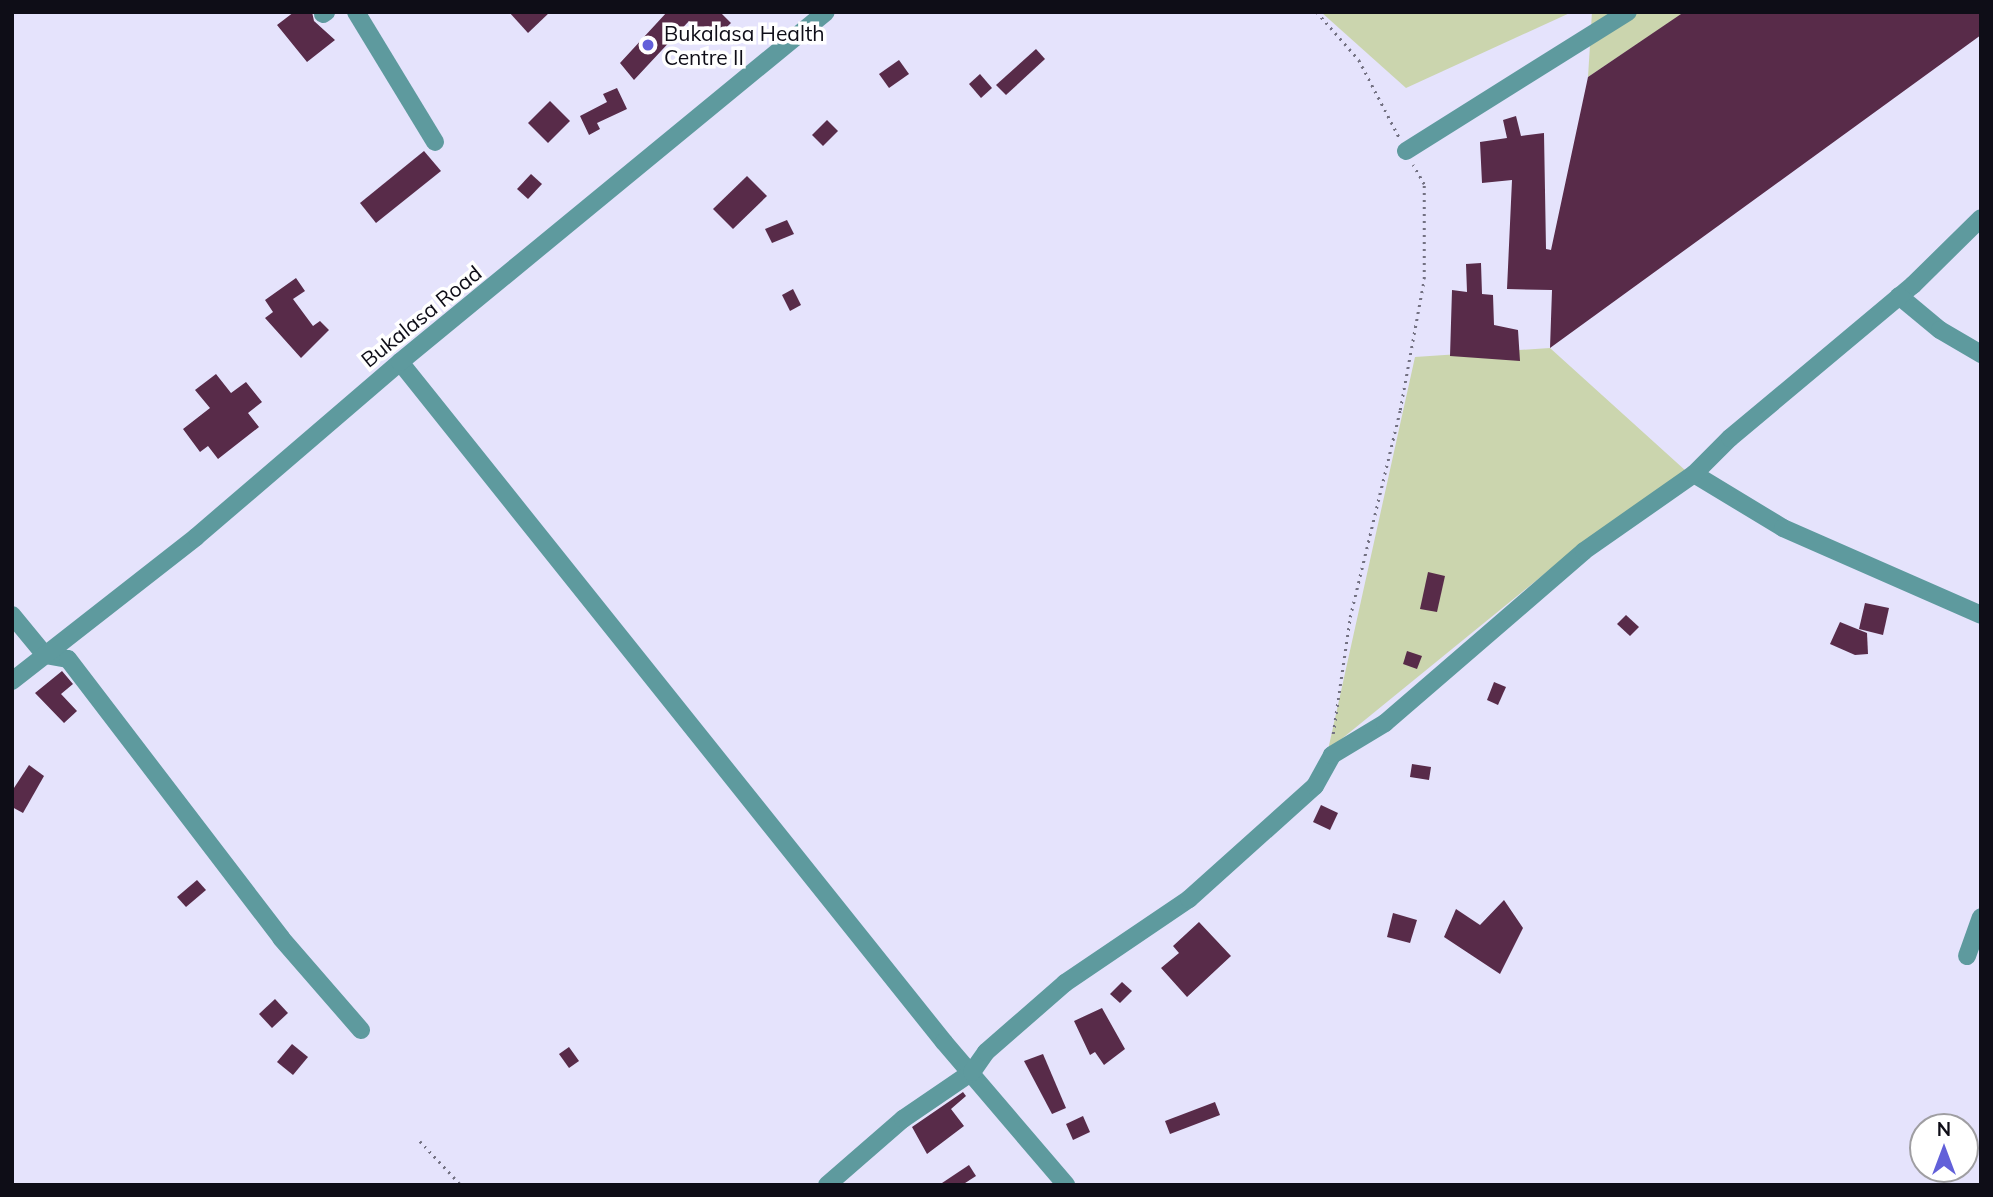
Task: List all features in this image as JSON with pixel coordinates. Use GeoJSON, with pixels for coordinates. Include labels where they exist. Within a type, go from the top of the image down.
{"type":"FeatureCollection","features":[{"type":"Feature","properties":{"kind":"street"},"geometry":{"type":"LineString","coordinates":[[356,12],[435,142]]}},
{"type":"Feature","properties":{"kind":"street","name":"Bukalasa Road"},"geometry":{"type":"LineString","coordinates":[[12,681],[195,537],[400,362],[826,12]]}},
{"type":"Feature","properties":{"kind":"street"},"geometry":{"type":"LineString","coordinates":[[1406,151],[1628,12]]}},
{"type":"Feature","properties":{"kind":"street"},"geometry":{"type":"LineString","coordinates":[[827,1185],[904,1119],[972,1072],[986,1052],[1065,983],[1189,899],[1315,786],[1331,757],[1385,723],[1584,551],[1693,474],[1730,438],[1899,296],[1981,218]]}},
{"type":"Feature","properties":{"kind":"street"},"geometry":{"type":"LineString","coordinates":[[1899,296],[1940,330],[1981,354]]}},
{"type":"Feature","properties":{"kind":"street"},"geometry":{"type":"LineString","coordinates":[[400,362],[1066,1185]]}},
{"type":"Feature","properties":{"kind":"street"},"geometry":{"type":"LineString","coordinates":[[1693,474],[1783,528],[1981,615]]}},
{"type":"Feature","properties":{"kind":"street"},"geometry":{"type":"LineString","coordinates":[[12,615],[45,655],[68,659],[281,938],[361,1030]]}},
{"type":"Feature","properties":{"kind":"street"},"geometry":{"type":"LineString","coordinates":[[1967,956],[1981,917]]}},
{"type":"Feature","properties":{"kind":"path"},"geometry":{"type":"LineString","coordinates":[[1317,12],[1359,60],[1424,184],[1424,279],[1400,410],[1350,617],[1331,757]]}},
{"type":"Feature","properties":{"kind":"path"},"geometry":{"type":"LineString","coordinates":[[420,1141],[461,1185]]}},
{"type":"Feature","properties":{"kind":"green space"},"geometry":{"type":"Polygon","coordinates":[[[1321,12],[1572,12],[1406,88],[1321,12]]]}},
{"type":"Feature","properties":{"kind":"green space"},"geometry":{"type":"Polygon","coordinates":[[[1592,12],[1685,12],[1588,77],[1592,12]]]}},
{"type":"Feature","properties":{"kind":"green space"},"geometry":{"type":"Polygon","coordinates":[[[1550,348],[1686,471],[1581,544],[1328,750],[1415,357],[1550,348]]]}},
{"type":"Feature","properties":{"kind":"building"},"geometry":{"type":"Polygon","coordinates":[[[294,12],[312,12],[314,21],[335,40],[307,62],[277,25],[294,12]]]}},
{"type":"Feature","properties":{"kind":"building"},"geometry":{"type":"Polygon","coordinates":[[[509,12],[550,12],[528,33],[509,12]]]}},
{"type":"Feature","properties":{"kind":"building"},"geometry":{"type":"Polygon","coordinates":[[[667,12],[720,12],[731,23],[710,43],[689,21],[634,80],[620,63],[667,12]]]}},
{"type":"Feature","properties":{"kind":"building"},"geometry":{"type":"Polygon","coordinates":[[[1684,12],[1981,12],[1981,35],[1550,348],[1552,290],[1507,289],[1512,180],[1482,183],[1480,142],[1507,138],[1503,120],[1516,116],[1521,136],[1544,133],[1546,249],[1551,250],[1588,77],[1684,12]]]}},
{"type":"Feature","properties":{"kind":"building"},"geometry":{"type":"Polygon","coordinates":[[[1036,49],[1045,59],[1006,95],[996,85],[1036,49]]]}},
{"type":"Feature","properties":{"kind":"building"},"geometry":{"type":"Polygon","coordinates":[[[899,60],[909,74],[889,88],[879,74],[899,60]]]}},
{"type":"Feature","properties":{"kind":"building"},"geometry":{"type":"Polygon","coordinates":[[[980,74],[992,88],[981,98],[969,84],[980,74]]]}},
{"type":"Feature","properties":{"kind":"building"},"geometry":{"type":"Polygon","coordinates":[[[617,88],[627,109],[597,123],[600,129],[589,135],[580,116],[607,102],[603,94],[617,88]]]}},
{"type":"Feature","properties":{"kind":"building"},"geometry":{"type":"Polygon","coordinates":[[[550,101],[570,121],[548,143],[528,123],[550,101]]]}},
{"type":"Feature","properties":{"kind":"building"},"geometry":{"type":"Polygon","coordinates":[[[827,120],[838,131],[823,146],[812,135],[827,120]]]}},
{"type":"Feature","properties":{"kind":"building"},"geometry":{"type":"Polygon","coordinates":[[[424,151],[441,171],[376,223],[360,203],[424,151]]]}},
{"type":"Feature","properties":{"kind":"building"},"geometry":{"type":"Polygon","coordinates":[[[531,174],[542,184],[528,199],[517,189],[531,174]]]}},
{"type":"Feature","properties":{"kind":"building"},"geometry":{"type":"Polygon","coordinates":[[[747,176],[767,196],[733,229],[713,209],[747,176]]]}},
{"type":"Feature","properties":{"kind":"building"},"geometry":{"type":"Polygon","coordinates":[[[787,220],[794,234],[772,243],[765,229],[787,220]]]}},
{"type":"Feature","properties":{"kind":"building"},"geometry":{"type":"Polygon","coordinates":[[[1481,263],[1482,294],[1493,295],[1494,325],[1518,330],[1520,361],[1450,356],[1452,290],[1467,292],[1466,264],[1481,263]]]}},
{"type":"Feature","properties":{"kind":"building"},"geometry":{"type":"Polygon","coordinates":[[[296,278],[305,291],[293,299],[313,326],[320,321],[329,330],[301,358],[265,318],[273,312],[265,300],[296,278]]]}},
{"type":"Feature","properties":{"kind":"building"},"geometry":{"type":"Polygon","coordinates":[[[793,289],[801,305],[790,311],[782,295],[793,289]]]}},
{"type":"Feature","properties":{"kind":"building"},"geometry":{"type":"Polygon","coordinates":[[[216,374],[231,393],[246,382],[262,402],[248,413],[259,427],[218,459],[208,446],[200,452],[183,429],[210,408],[195,390],[216,374]]]}},
{"type":"Feature","properties":{"kind":"building"},"geometry":{"type":"Polygon","coordinates":[[[1428,572],[1445,576],[1437,612],[1420,609],[1428,572]]]}},
{"type":"Feature","properties":{"kind":"building"},"geometry":{"type":"Polygon","coordinates":[[[1865,603],[1889,608],[1883,635],[1859,629],[1865,603]]]}},
{"type":"Feature","properties":{"kind":"building"},"geometry":{"type":"Polygon","coordinates":[[[1626,615],[1639,627],[1630,636],[1617,624],[1626,615]]]}},
{"type":"Feature","properties":{"kind":"building"},"geometry":{"type":"Polygon","coordinates":[[[1840,622],[1867,633],[1868,654],[1855,655],[1830,644],[1840,622]]]}},
{"type":"Feature","properties":{"kind":"building"},"geometry":{"type":"Polygon","coordinates":[[[1407,651],[1422,656],[1417,669],[1403,664],[1407,651]]]}},
{"type":"Feature","properties":{"kind":"building"},"geometry":{"type":"Polygon","coordinates":[[[62,671],[73,684],[61,694],[77,711],[64,723],[35,693],[62,671]]]}},
{"type":"Feature","properties":{"kind":"building"},"geometry":{"type":"Polygon","coordinates":[[[1494,682],[1506,687],[1498,705],[1487,700],[1494,682]]]}},
{"type":"Feature","properties":{"kind":"building"},"geometry":{"type":"Polygon","coordinates":[[[1412,764],[1431,767],[1429,780],[1410,777],[1412,764]]]}},
{"type":"Feature","properties":{"kind":"building"},"geometry":{"type":"Polygon","coordinates":[[[29,765],[44,776],[23,813],[12,807],[12,791],[29,765]]]}},
{"type":"Feature","properties":{"kind":"building"},"geometry":{"type":"Polygon","coordinates":[[[1321,805],[1338,813],[1330,830],[1313,822],[1321,805]]]}},
{"type":"Feature","properties":{"kind":"building"},"geometry":{"type":"Polygon","coordinates":[[[197,880],[206,890],[186,907],[177,897],[197,880]]]}},
{"type":"Feature","properties":{"kind":"building"},"geometry":{"type":"Polygon","coordinates":[[[1504,900],[1523,928],[1500,974],[1444,937],[1456,909],[1480,925],[1504,900]]]}},
{"type":"Feature","properties":{"kind":"building"},"geometry":{"type":"Polygon","coordinates":[[[1393,913],[1417,920],[1410,943],[1387,937],[1393,913]]]}},
{"type":"Feature","properties":{"kind":"building"},"geometry":{"type":"Polygon","coordinates":[[[1199,922],[1231,956],[1187,997],[1161,968],[1179,953],[1173,946],[1199,922]]]}},
{"type":"Feature","properties":{"kind":"building"},"geometry":{"type":"Polygon","coordinates":[[[1122,982],[1132,991],[1120,1003],[1110,994],[1122,982]]]}},
{"type":"Feature","properties":{"kind":"building"},"geometry":{"type":"Polygon","coordinates":[[[275,999],[288,1013],[272,1028],[259,1014],[275,999]]]}},
{"type":"Feature","properties":{"kind":"building"},"geometry":{"type":"Polygon","coordinates":[[[1102,1008],[1125,1049],[1104,1065],[1095,1052],[1090,1055],[1074,1021],[1102,1008]]]}},
{"type":"Feature","properties":{"kind":"building"},"geometry":{"type":"Polygon","coordinates":[[[292,1044],[308,1057],[293,1075],[277,1062],[292,1044]]]}},
{"type":"Feature","properties":{"kind":"building"},"geometry":{"type":"Polygon","coordinates":[[[569,1047],[579,1061],[569,1068],[559,1054],[569,1047]]]}},
{"type":"Feature","properties":{"kind":"building"},"geometry":{"type":"Polygon","coordinates":[[[1043,1054],[1066,1108],[1052,1114],[1024,1061],[1043,1054]]]}},
{"type":"Feature","properties":{"kind":"building"},"geometry":{"type":"Polygon","coordinates":[[[963,1092],[966,1096],[951,1109],[964,1126],[927,1154],[912,1127],[963,1092]]]}},
{"type":"Feature","properties":{"kind":"building"},"geometry":{"type":"Polygon","coordinates":[[[1215,1102],[1220,1115],[1170,1134],[1165,1121],[1215,1102]]]}},
{"type":"Feature","properties":{"kind":"building"},"geometry":{"type":"Polygon","coordinates":[[[1083,1116],[1090,1132],[1073,1140],[1066,1124],[1083,1116]]]}},
{"type":"Feature","properties":{"kind":"building"},"geometry":{"type":"Polygon","coordinates":[[[969,1165],[976,1176],[962,1185],[939,1185],[969,1165]]]}},
{"type":"Feature","properties":{"kind":"place","name":"Bukalasa Health Centre II"},"geometry":{"type":"Point","coordinates":[648,45]}}]}
